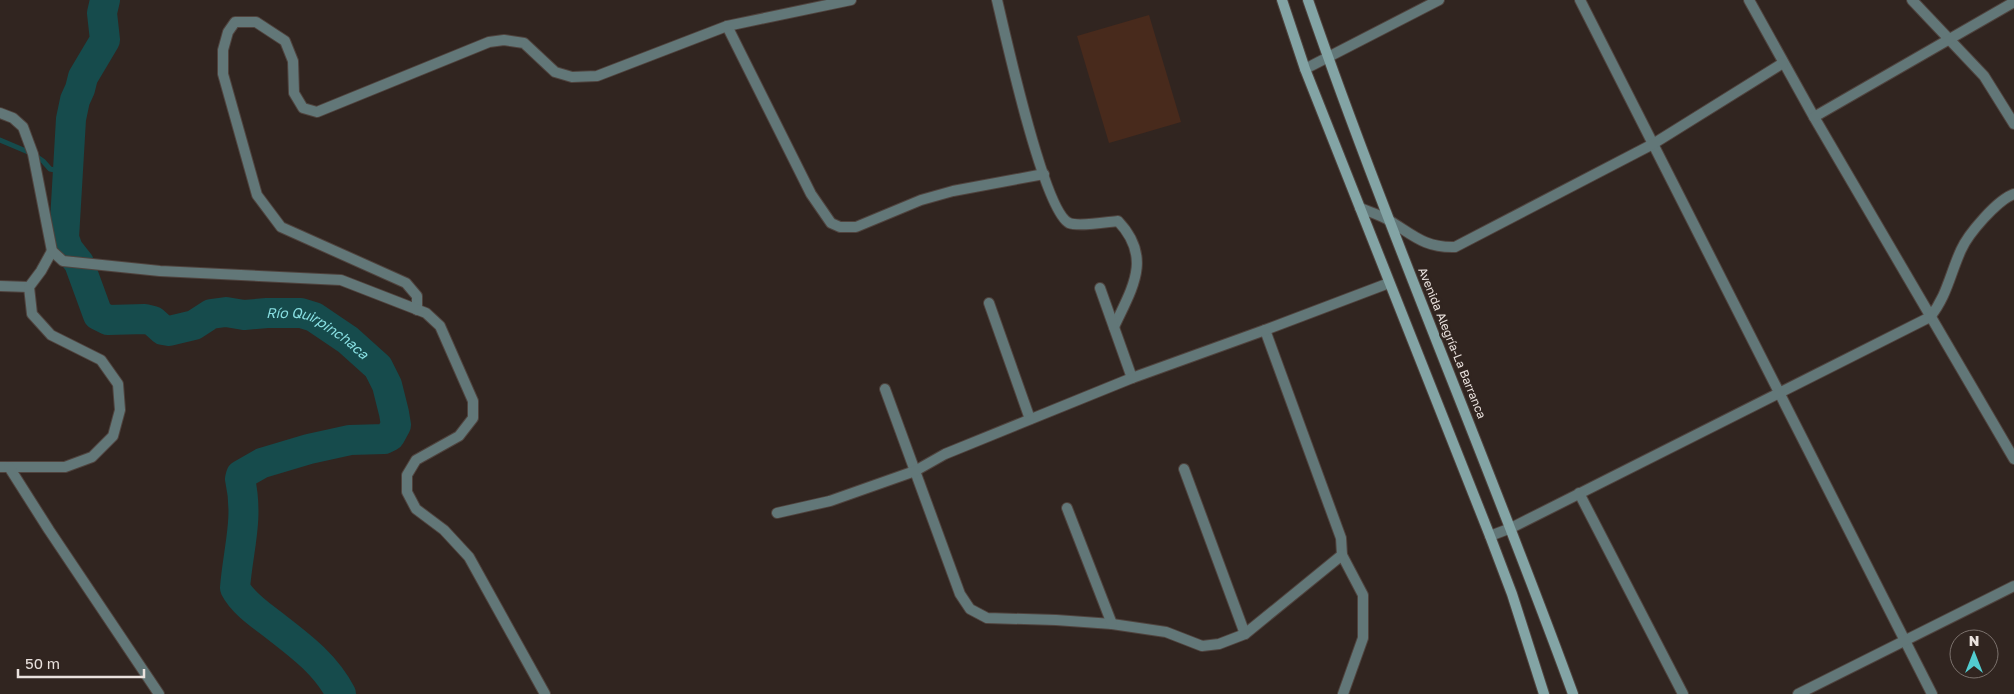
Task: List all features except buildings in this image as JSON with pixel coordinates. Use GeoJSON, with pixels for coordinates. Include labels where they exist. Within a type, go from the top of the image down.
{"type":"FeatureCollection","features":[{"type":"Feature","properties":{"kind":"main road"},"geometry":{"type":"LineString","coordinates":[[1282,0],[1305,69],[1512,594],[1544,694]]}},
{"type":"Feature","properties":{"kind":"main road","name":"Avenida Alegría-La Barranca"},"geometry":{"type":"LineString","coordinates":[[1308,0],[1389,220],[1511,528],[1573,694]]}},
{"type":"Feature","properties":{"kind":"street"},"geometry":{"type":"LineString","coordinates":[[417,310],[417,296],[406,283],[281,227],[257,194],[223,74],[223,50],[228,32],[235,22],[256,22],[284,41],[293,60],[294,93],[303,108],[317,112],[489,42],[504,40],[524,43],[554,72],[572,77],[597,76],[727,26],[851,0]]}},
{"type":"Feature","properties":{"kind":"street"},"geometry":{"type":"LineString","coordinates":[[996,0],[1027,125],[1056,207],[1067,222],[1074,224],[1118,221],[1125,228],[1134,244],[1138,267],[1134,284],[1114,327]]}},
{"type":"Feature","properties":{"kind":"street"},"geometry":{"type":"LineString","coordinates":[[1305,69],[1439,0]]}},
{"type":"Feature","properties":{"kind":"street"},"geometry":{"type":"LineString","coordinates":[[1580,0],[1932,694]]}},
{"type":"Feature","properties":{"kind":"street"},"geometry":{"type":"LineString","coordinates":[[1749,0],[1814,117],[2014,459]]}},
{"type":"Feature","properties":{"kind":"street"},"geometry":{"type":"LineString","coordinates":[[1912,0],[1984,76],[2014,124]]}},
{"type":"Feature","properties":{"kind":"street"},"geometry":{"type":"LineString","coordinates":[[1814,117],[2014,2]]}},
{"type":"Feature","properties":{"kind":"street"},"geometry":{"type":"LineString","coordinates":[[727,26],[811,194],[831,223],[840,227],[856,227],[920,200],[953,191],[1044,174]]}},
{"type":"Feature","properties":{"kind":"street"},"geometry":{"type":"LineString","coordinates":[[1360,208],[1389,220],[1407,233],[1436,247],[1455,247],[1653,144],[1783,63]]}},
{"type":"Feature","properties":{"kind":"street"},"geometry":{"type":"LineString","coordinates":[[0,113],[13,118],[23,127],[33,154],[52,250],[64,261],[160,271],[341,280],[426,313],[440,326],[473,401],[473,418],[459,436],[416,460],[407,475],[408,492],[416,509],[444,530],[469,557],[545,694]]}},
{"type":"Feature","properties":{"kind":"street"},"geometry":{"type":"LineString","coordinates":[[1490,536],[1511,528],[1930,317],[1941,303],[1962,248],[1989,212],[2014,194]]}},
{"type":"Feature","properties":{"kind":"street"},"geometry":{"type":"LineString","coordinates":[[5,467],[65,467],[92,457],[112,436],[120,410],[118,384],[101,360],[50,335],[32,314],[28,287],[42,271],[52,250]]}},
{"type":"Feature","properties":{"kind":"street"},"geometry":{"type":"LineString","coordinates":[[777,513],[830,501],[915,471],[945,454],[1132,378],[1388,283]]}},
{"type":"Feature","properties":{"kind":"street"},"geometry":{"type":"LineString","coordinates":[[0,286],[28,287]]}},
{"type":"Feature","properties":{"kind":"street"},"geometry":{"type":"LineString","coordinates":[[1100,288],[1132,378]]}},
{"type":"Feature","properties":{"kind":"street"},"geometry":{"type":"LineString","coordinates":[[989,303],[1030,419]]}},
{"type":"Feature","properties":{"kind":"street"},"geometry":{"type":"LineString","coordinates":[[1265,330],[1341,538],[1342,555],[1363,595],[1363,638],[1343,694]]}},
{"type":"Feature","properties":{"kind":"street"},"geometry":{"type":"LineString","coordinates":[[885,389],[960,594],[970,609],[987,618],[1112,624],[1166,632],[1202,646],[1220,644],[1245,634],[1342,555]]}},
{"type":"Feature","properties":{"kind":"street"},"geometry":{"type":"LineString","coordinates":[[5,467],[159,694]]}},
{"type":"Feature","properties":{"kind":"street"},"geometry":{"type":"LineString","coordinates":[[1184,469],[1245,634]]}},
{"type":"Feature","properties":{"kind":"street"},"geometry":{"type":"LineString","coordinates":[[1579,493],[1683,694]]}},
{"type":"Feature","properties":{"kind":"street"},"geometry":{"type":"LineString","coordinates":[[1067,508],[1112,624]]}},
{"type":"Feature","properties":{"kind":"street"},"geometry":{"type":"LineString","coordinates":[[1798,694],[2014,586]]}},
{"type":"Feature","properties":{"kind":"shaded area"},"geometry":{"type":"Polygon","coordinates":[[[1149,15],[1181,122],[1109,143],[1077,36],[1149,15]]]}},
{"type":"Feature","properties":{"kind":"waterway","name":"Río Quirpinchaca"},"geometry":{"type":"LineString","coordinates":[[105,0],[102,13],[105,40],[83,77],[71,119],[64,238],[68,249],[79,263],[98,315],[108,320],[145,319],[153,321],[163,330],[169,331],[194,325],[211,314],[226,312],[244,315],[301,313],[314,317],[348,340],[378,367],[387,385],[396,425],[390,436],[384,439],[350,440],[309,449],[262,463],[241,475],[240,479],[243,521],[235,588],[251,607],[319,663],[341,694]]}},
{"type":"Feature","properties":{"kind":"waterway"},"geometry":{"type":"LineString","coordinates":[[0,140],[33,154],[50,169],[69,173]]}}]}
